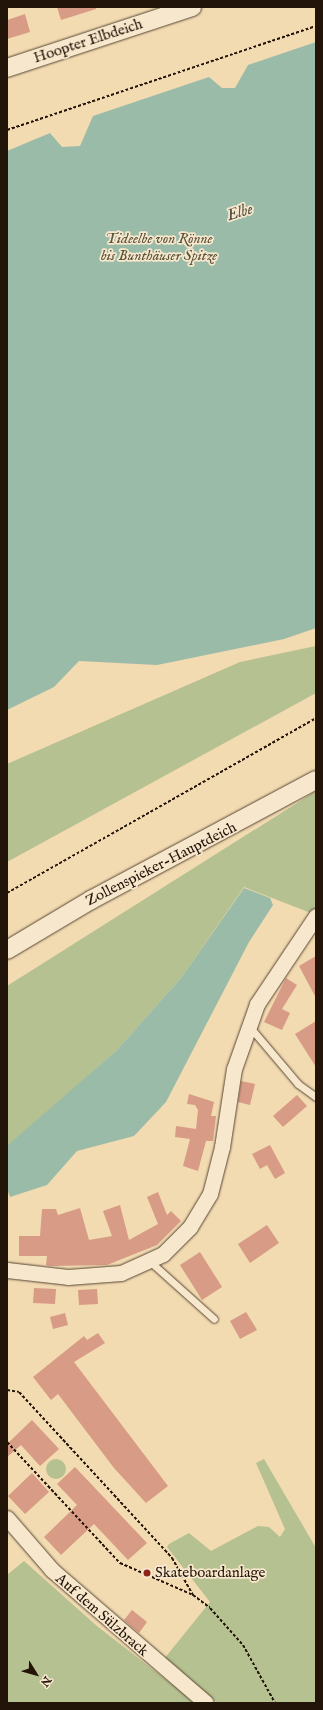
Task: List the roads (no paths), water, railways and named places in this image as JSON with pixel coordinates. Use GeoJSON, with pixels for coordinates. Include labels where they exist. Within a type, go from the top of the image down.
{"type":"FeatureCollection","features":[{"type":"Feature","properties":{"kind":"street","name":"Hoopter Elbdeich"},"geometry":{"type":"LineString","coordinates":[[7,68],[192,7]]}},
{"type":"Feature","properties":{"kind":"street","name":"Zollenspieker-Hauptdeich"},"geometry":{"type":"LineString","coordinates":[[7,950],[91,900],[316,780]]}},
{"type":"Feature","properties":{"kind":"street"},"geometry":{"type":"LineString","coordinates":[[7,1270],[68,1277],[121,1273],[163,1254],[190,1227],[210,1194],[222,1147],[234,1069],[257,1004],[284,959],[316,916]]}},
{"type":"Feature","properties":{"kind":"street","name":"Auf dem Sülzbrack"},"geometry":{"type":"LineString","coordinates":[[7,1518],[64,1581],[206,1703]]}},
{"type":"Feature","properties":{"kind":"lane"},"geometry":{"type":"LineString","coordinates":[[249,1026],[298,1084],[316,1097]]}},
{"type":"Feature","properties":{"kind":"lane"},"geometry":{"type":"LineString","coordinates":[[153,1259],[155,1266],[214,1319]]}},
{"type":"Feature","properties":{"kind":"water","name":"Elbe"},"geometry":{"type":"Polygon","coordinates":[[[316,42],[316,628],[284,639],[157,665],[79,661],[54,687],[7,710],[7,151],[50,133],[62,147],[80,146],[93,116],[209,77],[222,88],[235,88],[248,65],[316,42]]]}},
{"type":"Feature","properties":{"kind":"water"},"geometry":{"type":"Polygon","coordinates":[[[244,888],[270,898],[273,905],[249,942],[166,1102],[134,1136],[77,1151],[47,1185],[10,1197],[7,1189],[8,1145],[116,1051],[181,978],[244,888]]]}},
{"type":"Feature","properties":{"kind":"place","name":"Skateboardanlage"},"geometry":{"type":"Point","coordinates":[147,1573]}},
{"type":"Feature","properties":{"kind":"park label","name":"Tideelbe von Rönne bis Bunthäuser Spitze"},"geometry":{"type":"Point","coordinates":[159,246]}}]}
